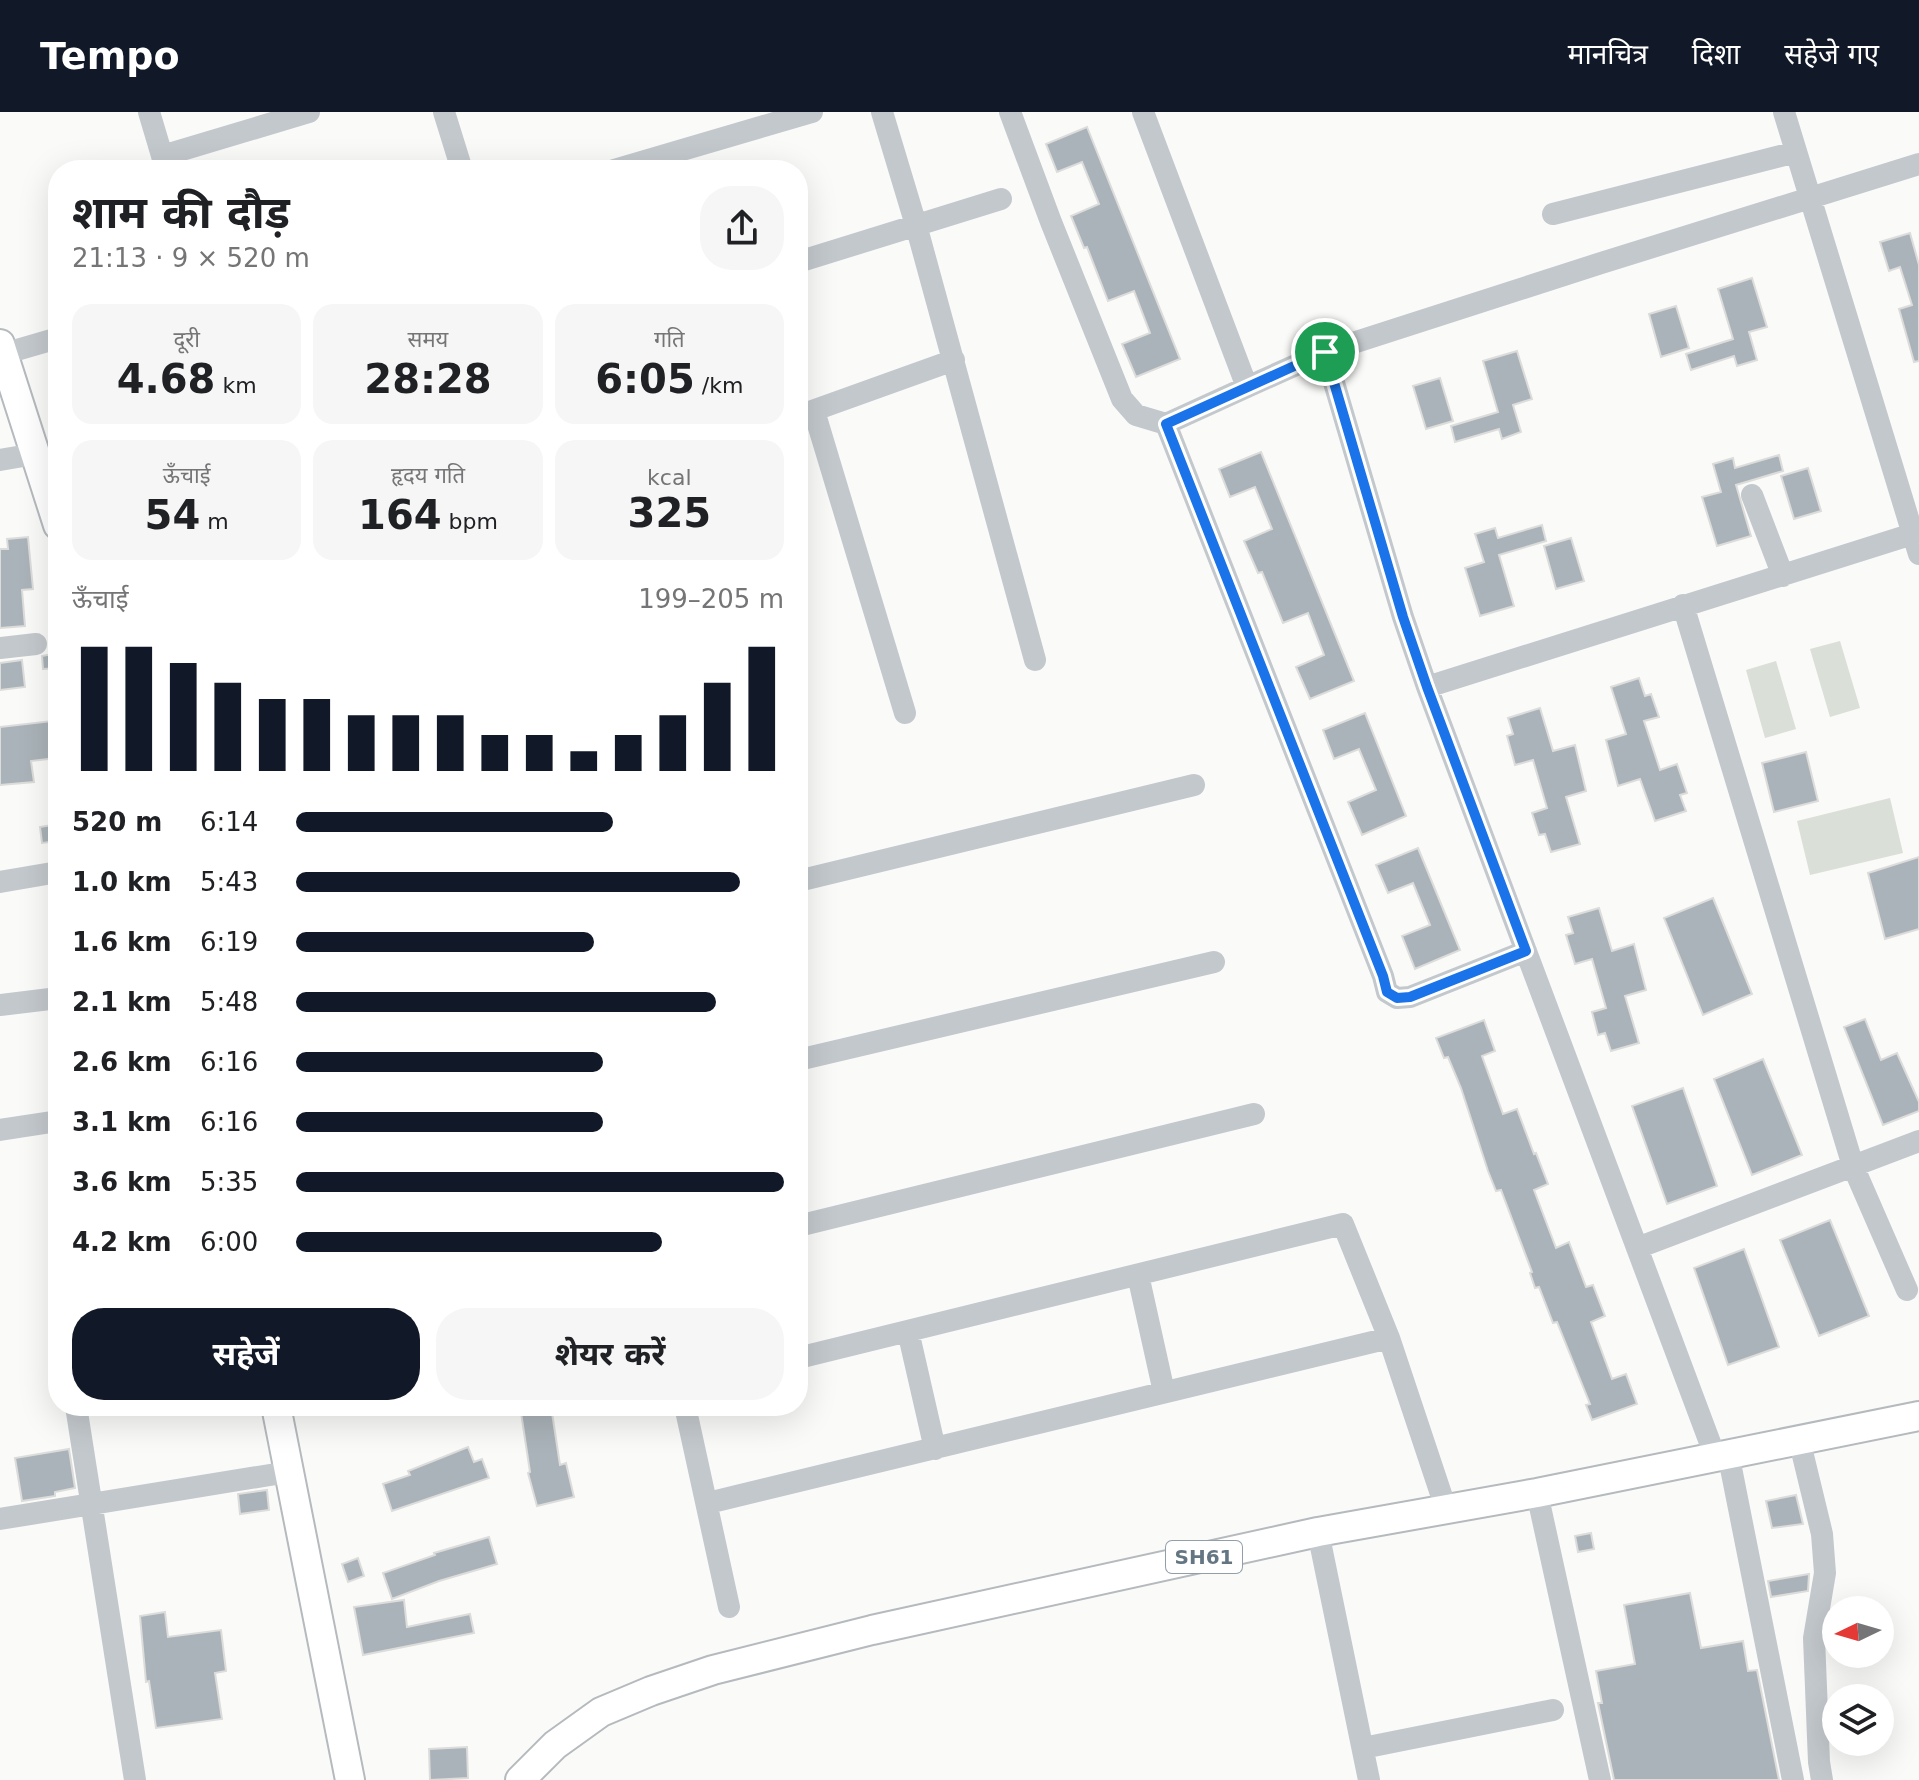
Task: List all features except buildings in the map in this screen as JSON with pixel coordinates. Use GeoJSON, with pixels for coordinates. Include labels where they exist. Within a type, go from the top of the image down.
{"type":"FeatureCollection","features":[{"type":"Feature","properties":{"kind":"main road"},"geometry":{"type":"LineString","coordinates":[[2,349],[48,494]]}},
{"type":"Feature","properties":{"kind":"main road"},"geometry":{"type":"LineString","coordinates":[[278,1416],[350,1780]]}},
{"type":"Feature","properties":{"kind":"main road","name":"SH61"},"geometry":{"type":"LineString","coordinates":[[520,1780],[555,1745],[601,1712],[713,1670],[872,1630],[1318,1532],[1537,1493],[1919,1416]]}},
{"type":"Feature","properties":{"kind":"street"},"geometry":{"type":"LineString","coordinates":[[149,112],[163,160]]}},
{"type":"Feature","properties":{"kind":"street"},"geometry":{"type":"LineString","coordinates":[[173,160],[309,112]]}},
{"type":"Feature","properties":{"kind":"street"},"geometry":{"type":"LineString","coordinates":[[444,112],[459,160]]}},
{"type":"Feature","properties":{"kind":"street"},"geometry":{"type":"LineString","coordinates":[[648,160],[812,112]]}},
{"type":"Feature","properties":{"kind":"street"},"geometry":{"type":"LineString","coordinates":[[882,112],[954,360],[1035,660]]}},
{"type":"Feature","properties":{"kind":"street"},"geometry":{"type":"LineString","coordinates":[[1010,112],[1122,399],[1136,415],[1166,424],[1325,352],[1919,164]]}},
{"type":"Feature","properties":{"kind":"street"},"geometry":{"type":"LineString","coordinates":[[1143,112],[1247,387]]}},
{"type":"Feature","properties":{"kind":"street"},"geometry":{"type":"LineString","coordinates":[[1427,687],[1683,605],[1917,540],[1784,112]]}},
{"type":"Feature","properties":{"kind":"street"},"geometry":{"type":"LineString","coordinates":[[1553,214],[1796,152]]}},
{"type":"Feature","properties":{"kind":"street"},"geometry":{"type":"LineString","coordinates":[[808,259],[1001,199]]}},
{"type":"Feature","properties":{"kind":"street"},"geometry":{"type":"LineString","coordinates":[[2,349],[48,340]]}},
{"type":"Feature","properties":{"kind":"street"},"geometry":{"type":"LineString","coordinates":[[1325,352],[1403,617],[1427,687],[1637,1248],[1721,1455],[1793,1780]]}},
{"type":"Feature","properties":{"kind":"street"},"geometry":{"type":"LineString","coordinates":[[808,412],[954,360]]}},
{"type":"Feature","properties":{"kind":"street"},"geometry":{"type":"LineString","coordinates":[[808,419],[905,713]]}},
{"type":"Feature","properties":{"kind":"street"},"geometry":{"type":"LineString","coordinates":[[1166,424],[1387,992],[1397,998],[1410,997],[1526,951]]}},
{"type":"Feature","properties":{"kind":"street"},"geometry":{"type":"LineString","coordinates":[[0,460],[35,454]]}},
{"type":"Feature","properties":{"kind":"street"},"geometry":{"type":"LineString","coordinates":[[1752,495],[1783,576]]}},
{"type":"Feature","properties":{"kind":"street"},"geometry":{"type":"LineString","coordinates":[[1683,605],[1853,1166],[1907,1290]]}},
{"type":"Feature","properties":{"kind":"street"},"geometry":{"type":"LineString","coordinates":[[0,648],[36,644]]}},
{"type":"Feature","properties":{"kind":"street"},"geometry":{"type":"LineString","coordinates":[[808,879],[1194,785]]}},
{"type":"Feature","properties":{"kind":"street"},"geometry":{"type":"LineString","coordinates":[[0,882],[48,874]]}},
{"type":"Feature","properties":{"kind":"street"},"geometry":{"type":"LineString","coordinates":[[808,1058],[1214,962]]}},
{"type":"Feature","properties":{"kind":"street"},"geometry":{"type":"LineString","coordinates":[[0,1005],[48,999]]}},
{"type":"Feature","properties":{"kind":"street"},"geometry":{"type":"LineString","coordinates":[[808,1224],[1254,1114]]}},
{"type":"Feature","properties":{"kind":"street"},"geometry":{"type":"LineString","coordinates":[[0,1130],[48,1123]]}},
{"type":"Feature","properties":{"kind":"street"},"geometry":{"type":"LineString","coordinates":[[1637,1248],[1919,1141]]}},
{"type":"Feature","properties":{"kind":"street"},"geometry":{"type":"LineString","coordinates":[[808,1356],[1343,1224],[1389,1338],[1446,1509]]}},
{"type":"Feature","properties":{"kind":"street"},"geometry":{"type":"LineString","coordinates":[[1138,1275],[1164,1392]]}},
{"type":"Feature","properties":{"kind":"street"},"geometry":{"type":"LineString","coordinates":[[908,1331],[935,1449]]}},
{"type":"Feature","properties":{"kind":"street"},"geometry":{"type":"LineString","coordinates":[[708,1503],[1389,1338]]}},
{"type":"Feature","properties":{"kind":"street"},"geometry":{"type":"LineString","coordinates":[[78,1416],[135,1780]]}},
{"type":"Feature","properties":{"kind":"street"},"geometry":{"type":"LineString","coordinates":[[687,1416],[729,1607]]}},
{"type":"Feature","properties":{"kind":"street"},"geometry":{"type":"LineString","coordinates":[[1799,1439],[1822,1534],[1825,1573],[1814,1638],[1822,1780]]}},
{"type":"Feature","properties":{"kind":"street"},"geometry":{"type":"LineString","coordinates":[[0,1519],[288,1472]]}},
{"type":"Feature","properties":{"kind":"street"},"geometry":{"type":"LineString","coordinates":[[1537,1493],[1600,1780]]}},
{"type":"Feature","properties":{"kind":"street"},"geometry":{"type":"LineString","coordinates":[[1318,1532],[1369,1780]]}},
{"type":"Feature","properties":{"kind":"street"},"geometry":{"type":"LineString","coordinates":[[1363,1748],[1553,1710]]}},
{"type":"Feature","properties":{"kind":"shaded area"},"geometry":{"type":"Polygon","coordinates":[[[1840,641],[1860,708],[1830,717],[1810,649],[1840,641]]]}},
{"type":"Feature","properties":{"kind":"shaded area"},"geometry":{"type":"Polygon","coordinates":[[[1776,661],[1796,729],[1765,738],[1746,670],[1776,661]]]}},
{"type":"Feature","properties":{"kind":"shaded area"},"geometry":{"type":"Polygon","coordinates":[[[1890,798],[1903,853],[1810,875],[1797,821],[1890,798]]]}},
{"type":"Feature","properties":{"kind":"route"},"geometry":{"type":"LineString","coordinates":[[1325,352],[1403,617],[1526,951],[1410,997],[1397,998],[1387,992],[1166,424],[1325,352]]}}]}
